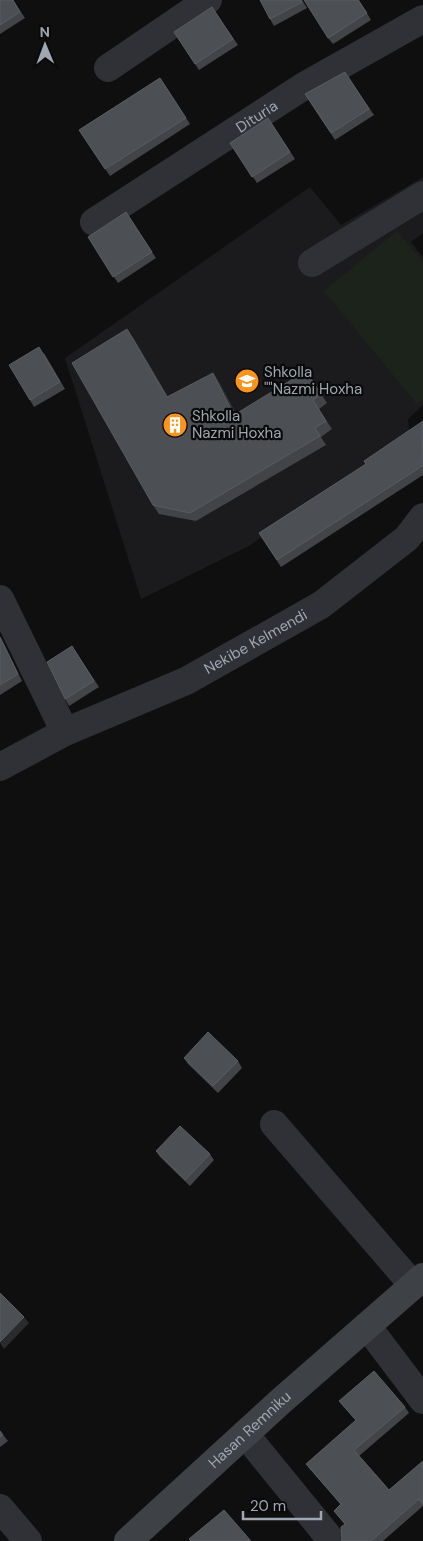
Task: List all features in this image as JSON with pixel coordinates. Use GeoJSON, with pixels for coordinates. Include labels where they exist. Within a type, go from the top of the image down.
{"type":"FeatureCollection","features":[{"type":"Feature","properties":{"kind":"street"},"geometry":{"type":"LineString","coordinates":[[108,68],[208,0]]}},
{"type":"Feature","properties":{"kind":"street","name":"Dituria"},"geometry":{"type":"LineString","coordinates":[[94,222],[304,86],[423,19]]}},
{"type":"Feature","properties":{"kind":"street"},"geometry":{"type":"LineString","coordinates":[[312,263],[423,195]]}},
{"type":"Feature","properties":{"kind":"street","name":"Nekibe Kelmendi"},"geometry":{"type":"LineString","coordinates":[[0,767],[65,732],[186,681],[321,605],[407,538],[423,517]]}},
{"type":"Feature","properties":{"kind":"street"},"geometry":{"type":"LineString","coordinates":[[0,599],[65,732]]}},
{"type":"Feature","properties":{"kind":"street","name":"Hasan Remniku"},"geometry":{"type":"LineString","coordinates":[[134,1539],[245,1434],[418,1281],[274,1124]]}},
{"type":"Feature","properties":{"kind":"street"},"geometry":{"type":"LineString","coordinates":[[367,1326],[423,1400]]}},
{"type":"Feature","properties":{"kind":"street"},"geometry":{"type":"LineString","coordinates":[[245,1434],[332,1541]]}},
{"type":"Feature","properties":{"kind":"street"},"geometry":{"type":"LineString","coordinates":[[0,1508],[28,1541]]}},
{"type":"Feature","properties":{"kind":"shaded area","name":"Shkolla \"\"Nazmi Hoxha"},"geometry":{"type":"Polygon","coordinates":[[[423,177],[423,233],[411,242],[423,257],[423,405],[408,419],[410,437],[249,546],[141,599],[65,358],[310,187],[341,225],[423,177]]]}},
{"type":"Feature","properties":{"kind":"shaded area"},"geometry":{"type":"Polygon","coordinates":[[[397,231],[423,262],[423,399],[417,404],[324,291],[397,231]]]}},
{"type":"Feature","properties":{"kind":"building"},"geometry":{"type":"Polygon","coordinates":[[[0,0],[13,0],[20,12],[0,25],[0,0]]]}},
{"type":"Feature","properties":{"kind":"building"},"geometry":{"type":"Polygon","coordinates":[[[260,0],[301,0],[302,2],[270,19],[260,0]]]}},
{"type":"Feature","properties":{"kind":"building"},"geometry":{"type":"Polygon","coordinates":[[[304,0],[358,0],[367,13],[328,38],[304,0]]]}},
{"type":"Feature","properties":{"kind":"building"},"geometry":{"type":"Polygon","coordinates":[[[212,7],[233,39],[195,64],[174,32],[212,7]]]}},
{"type":"Feature","properties":{"kind":"building"},"geometry":{"type":"Polygon","coordinates":[[[345,72],[369,109],[331,133],[305,94],[345,72]]]}},
{"type":"Feature","properties":{"kind":"building"},"geometry":{"type":"Polygon","coordinates":[[[160,78],[186,118],[105,169],[79,130],[160,78]]]}},
{"type":"Feature","properties":{"kind":"building"},"geometry":{"type":"Polygon","coordinates":[[[268,118],[290,152],[252,177],[230,143],[268,118]]]}},
{"type":"Feature","properties":{"kind":"building"},"geometry":{"type":"Polygon","coordinates":[[[126,212],[152,252],[113,277],[88,237],[126,212]]]}},
{"type":"Feature","properties":{"kind":"building","name":"Shkolla Nazmi Hoxha"},"geometry":{"type":"Polygon","coordinates":[[[127,329],[167,397],[213,373],[234,415],[306,371],[321,394],[313,400],[326,421],[315,428],[320,436],[190,513],[153,505],[72,363],[127,329]]]}},
{"type":"Feature","properties":{"kind":"building"},"geometry":{"type":"Polygon","coordinates":[[[39,347],[60,382],[30,400],[9,365],[39,347]]]}},
{"type":"Feature","properties":{"kind":"building"},"geometry":{"type":"Polygon","coordinates":[[[423,421],[422,466],[277,560],[259,533],[366,464],[364,461],[423,421]]]}},
{"type":"Feature","properties":{"kind":"building"},"geometry":{"type":"Polygon","coordinates":[[[0,637],[18,674],[0,685],[0,637]]]}},
{"type":"Feature","properties":{"kind":"building"},"geometry":{"type":"Polygon","coordinates":[[[72,646],[94,681],[65,699],[47,662],[72,646]]]}},
{"type":"Feature","properties":{"kind":"building"},"geometry":{"type":"Polygon","coordinates":[[[208,1032],[238,1061],[213,1086],[184,1058],[208,1032]]]}},
{"type":"Feature","properties":{"kind":"building"},"geometry":{"type":"Polygon","coordinates":[[[180,1126],[210,1154],[185,1180],[156,1151],[180,1126]]]}},
{"type":"Feature","properties":{"kind":"building"},"geometry":{"type":"Polygon","coordinates":[[[0,1293],[24,1317],[0,1342],[0,1293]]]}},
{"type":"Feature","properties":{"kind":"building"},"geometry":{"type":"Polygon","coordinates":[[[374,1371],[405,1407],[354,1450],[389,1490],[423,1461],[423,1504],[419,1499],[371,1541],[341,1541],[341,1527],[345,1524],[334,1511],[341,1504],[306,1464],[356,1420],[339,1401],[374,1371]]]}},
{"type":"Feature","properties":{"kind":"building"},"geometry":{"type":"Polygon","coordinates":[[[224,1510],[251,1541],[191,1541],[189,1539],[224,1510]]]}},
{"type":"Feature","properties":{"kind":"place","name":"Shkolla \"\"Nazmi Hoxha"},"geometry":{"type":"Point","coordinates":[247,381]}},
{"type":"Feature","properties":{"kind":"place","name":"Shkolla Nazmi Hoxha"},"geometry":{"type":"Point","coordinates":[175,425]}}]}
